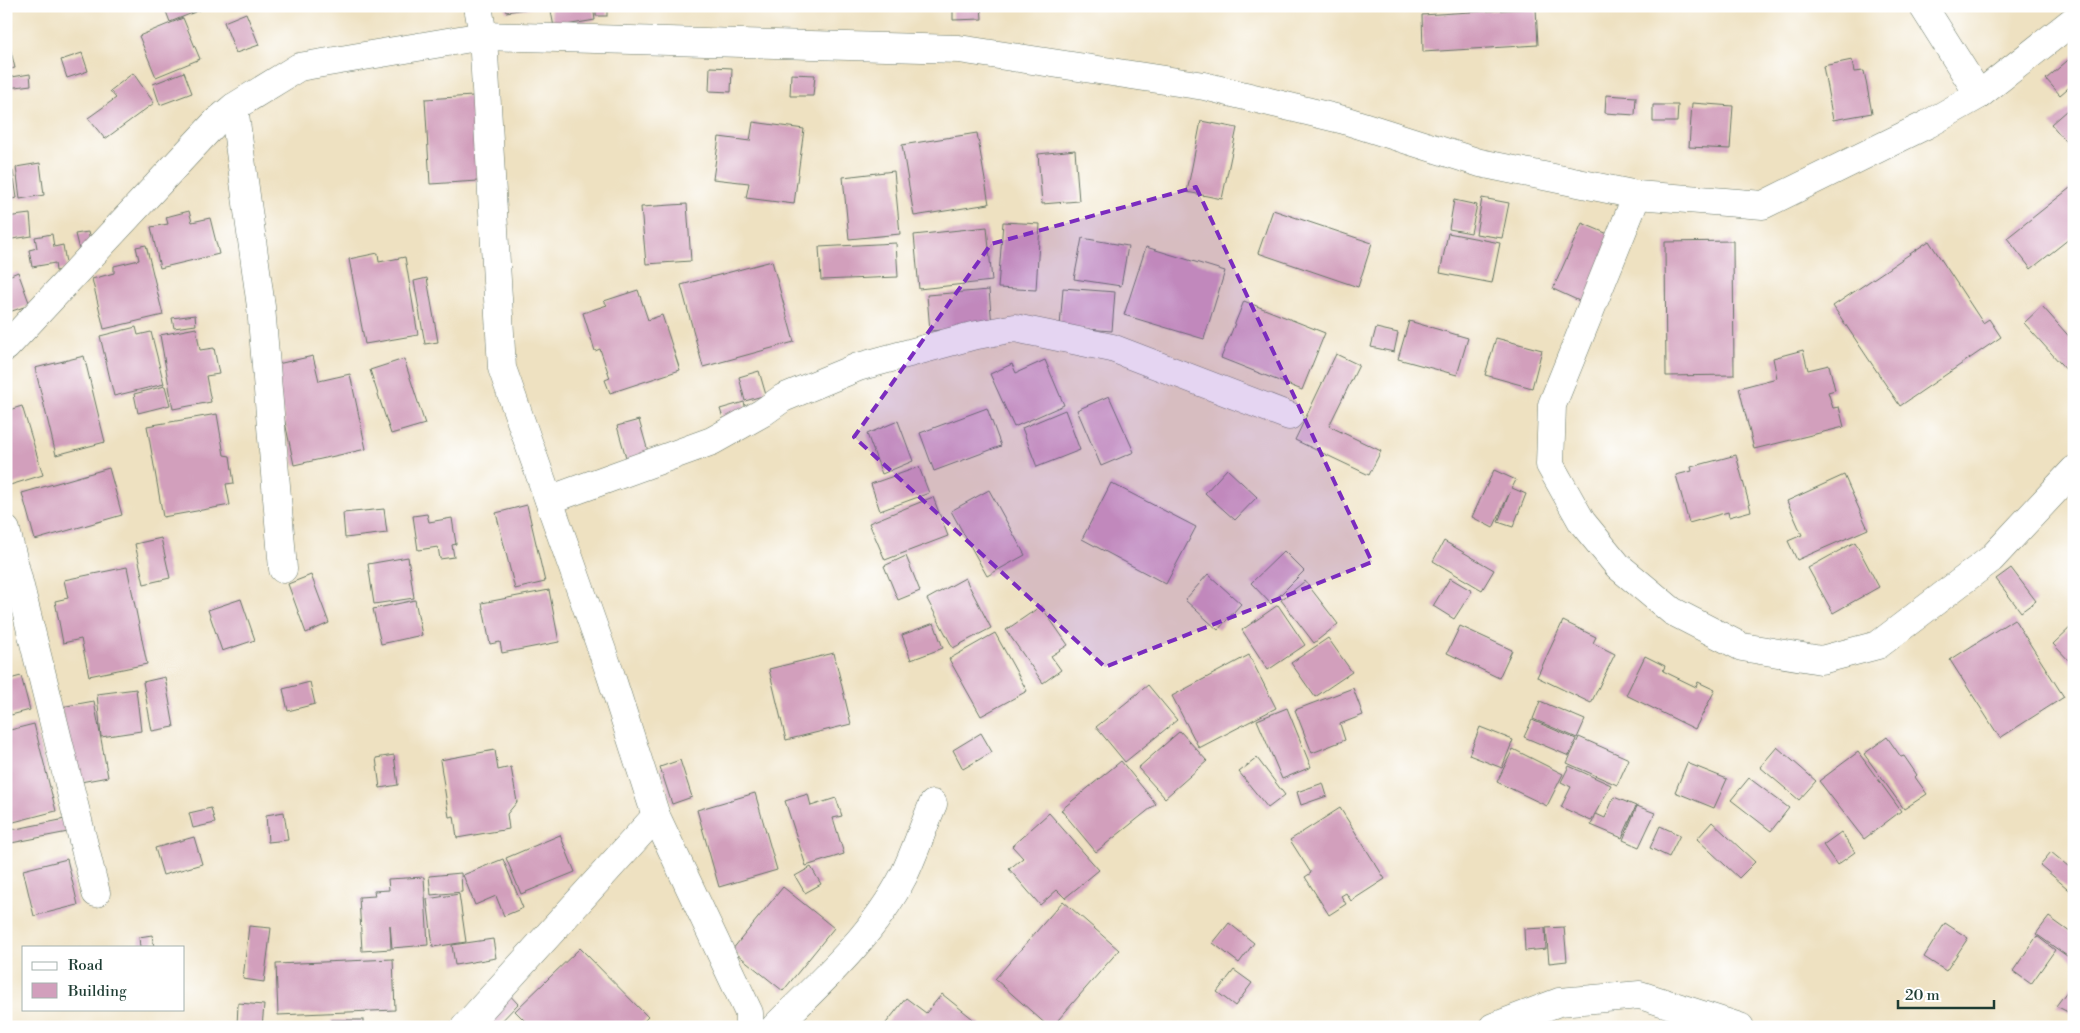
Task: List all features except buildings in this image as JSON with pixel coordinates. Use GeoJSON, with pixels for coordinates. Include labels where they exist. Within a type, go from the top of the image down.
{"type":"FeatureCollection","features":[{"type":"Feature","properties":{"kind":"street"},"geometry":{"type":"LineString","coordinates":[[478,6],[483,36],[502,368],[610,673],[656,816],[749,1013],[749,1027]]}},
{"type":"Feature","properties":{"kind":"street"},"geometry":{"type":"LineString","coordinates":[[1923,6],[1979,95]]}},
{"type":"Feature","properties":{"kind":"street"},"geometry":{"type":"LineString","coordinates":[[6,347],[216,122],[234,107],[299,67],[483,36],[959,49],[1204,86],[1344,120],[1480,163],[1637,195],[1763,205],[1928,124],[1979,95],[2074,20]]}},
{"type":"Feature","properties":{"kind":"street"},"geometry":{"type":"LineString","coordinates":[[234,107],[261,307],[282,569]]}},
{"type":"Feature","properties":{"kind":"street"},"geometry":{"type":"LineString","coordinates":[[1637,195],[1552,405],[1550,465],[1582,522],[1618,566],[1672,611],[1742,647],[1812,659],[1821,660],[1878,645],[1991,559],[2074,470]]}},
{"type":"Feature","properties":{"kind":"street"},"geometry":{"type":"LineString","coordinates":[[548,500],[712,441],[783,398],[858,367],[972,336],[1015,328],[1112,348],[1289,416]]}},
{"type":"Feature","properties":{"kind":"street"},"geometry":{"type":"LineString","coordinates":[[6,530],[96,893]]}},
{"type":"Feature","properties":{"kind":"street"},"geometry":{"type":"LineString","coordinates":[[775,1027],[839,964],[882,909],[904,875],[933,804]]}},
{"type":"Feature","properties":{"kind":"street"},"geometry":{"type":"LineString","coordinates":[[465,1027],[656,816]]}},
{"type":"Feature","properties":{"kind":"street"},"geometry":{"type":"LineString","coordinates":[[1493,1027],[1559,1002],[1640,995],[1740,1027]]}},
{"type":"Feature","properties":{"kind":"highlighted area"},"geometry":{"type":"Polygon","coordinates":[[[1196,187],[1372,562],[1105,667],[854,437],[991,244],[1196,187]]]}}]}
